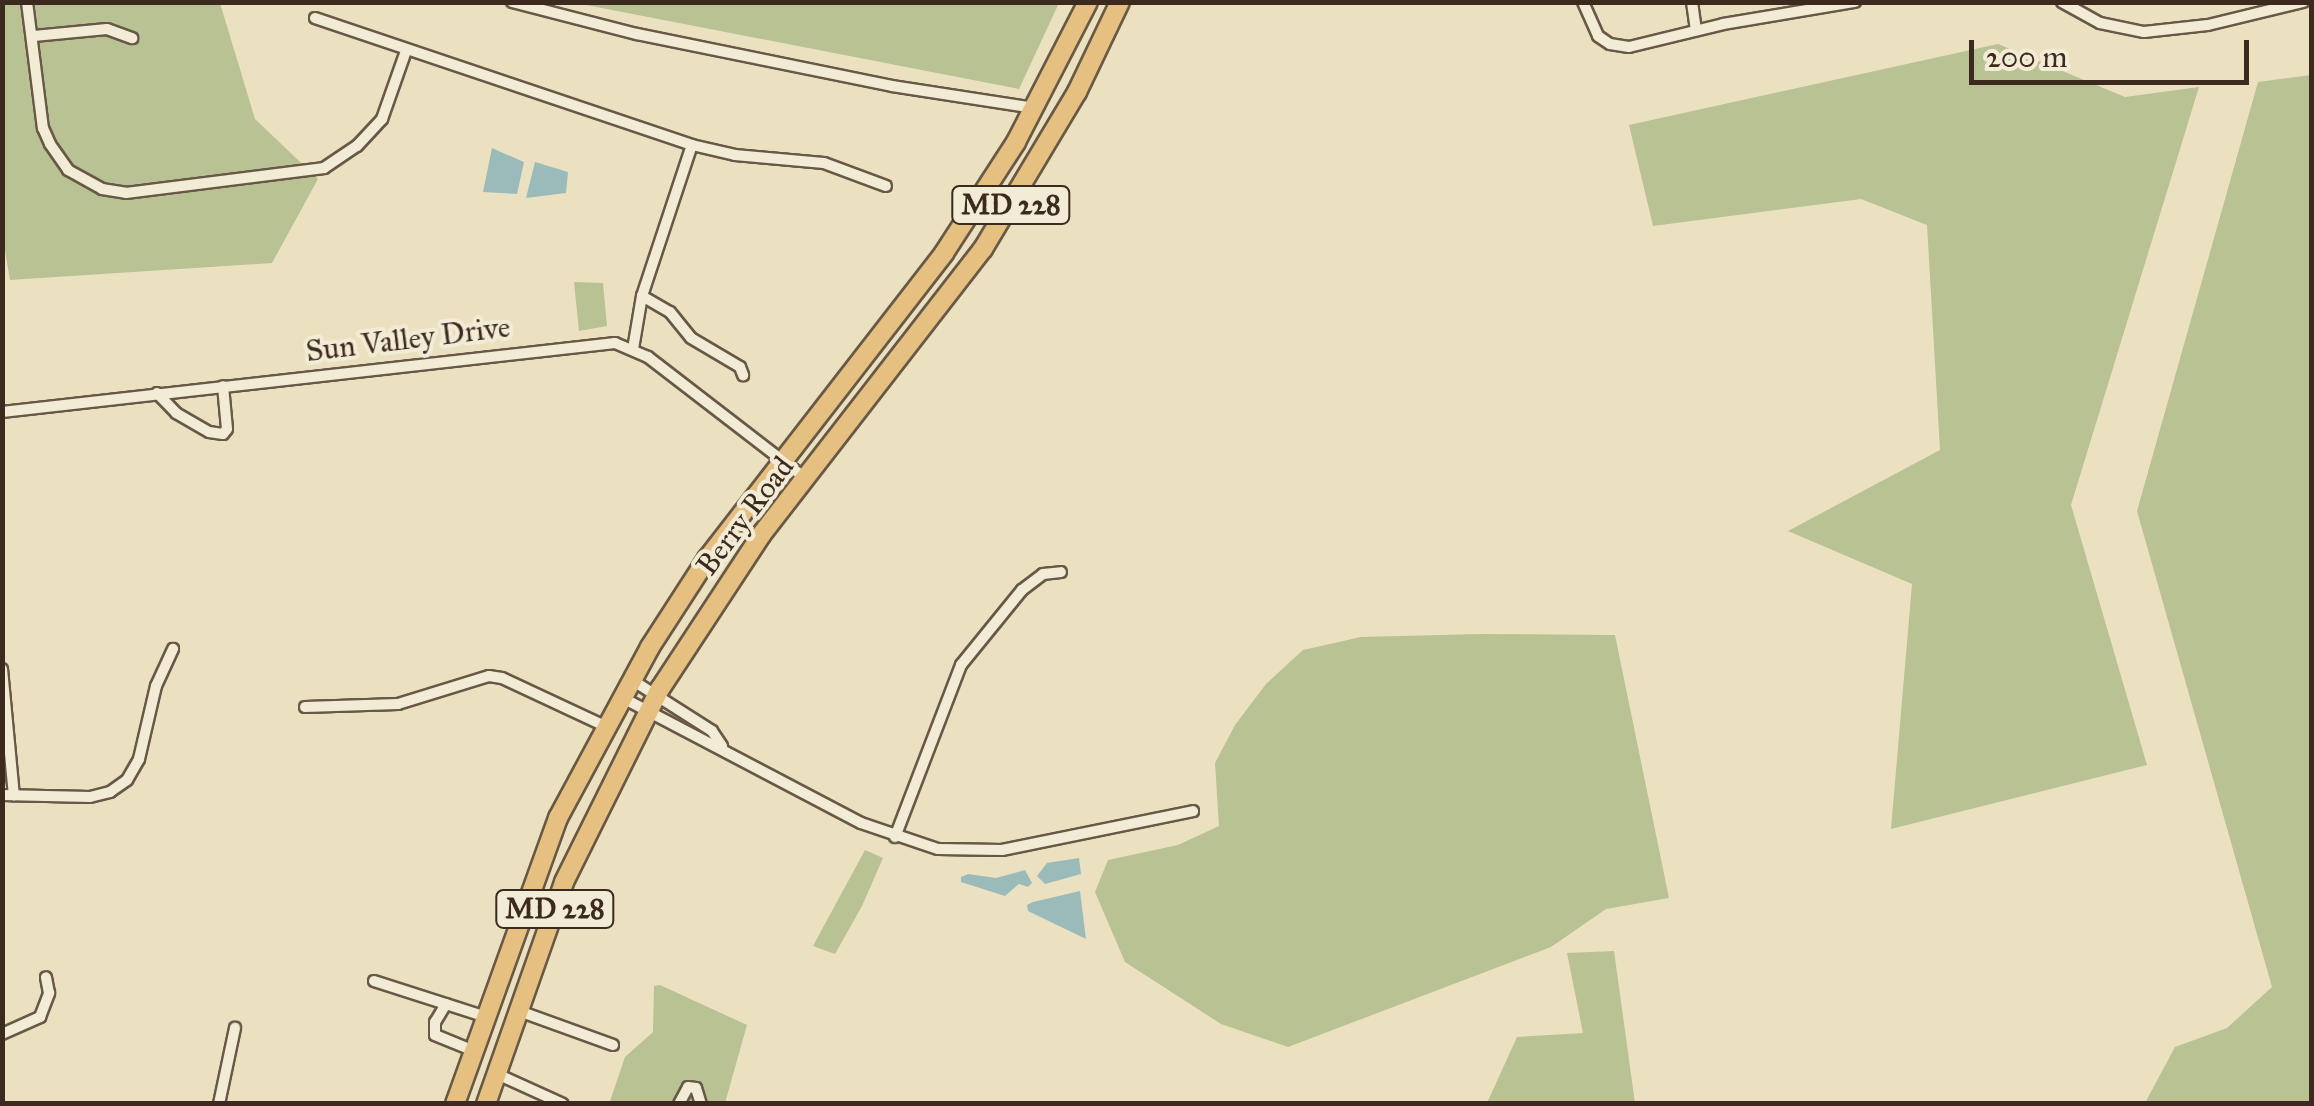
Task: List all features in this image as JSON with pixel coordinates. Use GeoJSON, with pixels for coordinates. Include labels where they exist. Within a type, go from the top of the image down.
{"type":"FeatureCollection","features":[{"type":"Feature","properties":{"kind":"highway","name":"Berry Road"},"geometry":{"type":"LineString","coordinates":[[454,1104],[534,877],[604,726],[707,559],[926,278],[981,198],[1034,108],[1088,2]]}},
{"type":"Feature","properties":{"kind":"highway","name":"Berry Road"},"geometry":{"type":"LineString","coordinates":[[486,1104],[564,882],[653,703],[761,535],[983,250],[1062,120],[1120,2]]}},
{"type":"Feature","properties":{"kind":"street"},"geometry":{"type":"LineString","coordinates":[[27,2],[43,128],[68,170],[102,189],[126,192],[324,168],[357,146],[382,119],[406,51]]}},
{"type":"Feature","properties":{"kind":"street"},"geometry":{"type":"LineString","coordinates":[[512,2],[637,34],[892,86],[1034,108]]}},
{"type":"Feature","properties":{"kind":"street"},"geometry":{"type":"LineString","coordinates":[[1582,2],[1590,24],[1610,44],[1642,46],[1799,7],[1855,2]]}},
{"type":"Feature","properties":{"kind":"street"},"geometry":{"type":"LineString","coordinates":[[1692,2],[1696,30]]}},
{"type":"Feature","properties":{"kind":"street"},"geometry":{"type":"LineString","coordinates":[[2062,2],[2100,23],[2144,32],[2208,25],[2248,8],[2304,2]]}},
{"type":"Feature","properties":{"kind":"street"},"geometry":{"type":"LineString","coordinates":[[315,18],[692,145],[735,155],[824,164],[886,186]]}},
{"type":"Feature","properties":{"kind":"street"},"geometry":{"type":"LineString","coordinates":[[34,36],[107,29],[132,38]]}},
{"type":"Feature","properties":{"kind":"street"},"geometry":{"type":"LineString","coordinates":[[692,145],[642,296],[633,349],[806,479]]}},
{"type":"Feature","properties":{"kind":"street"},"geometry":{"type":"LineString","coordinates":[[642,296],[670,312],[692,338],[740,367],[742,375]]}},
{"type":"Feature","properties":{"kind":"street","name":"Sun Valley Drive"},"geometry":{"type":"LineString","coordinates":[[2,412],[562,346],[615,343],[633,349]]}},
{"type":"Feature","properties":{"kind":"street"},"geometry":{"type":"LineString","coordinates":[[157,393],[176,413],[209,432],[222,434],[227,430],[223,386]]}},
{"type":"Feature","properties":{"kind":"street"},"geometry":{"type":"LineString","coordinates":[[895,837],[961,665],[1022,590],[1043,574],[1061,572]]}},
{"type":"Feature","properties":{"kind":"street"},"geometry":{"type":"LineString","coordinates":[[2,669],[8,795],[90,797],[110,792],[126,780],[144,744],[156,686],[173,649]]}},
{"type":"Feature","properties":{"kind":"street"},"geometry":{"type":"LineString","coordinates":[[304,707],[398,704],[489,676],[502,678],[604,726]]}},
{"type":"Feature","properties":{"kind":"street"},"geometry":{"type":"LineString","coordinates":[[631,680],[653,703],[726,750],[895,837],[938,850],[1002,850],[1193,812]]}},
{"type":"Feature","properties":{"kind":"street"},"geometry":{"type":"LineString","coordinates":[[621,697],[653,703]]}},
{"type":"Feature","properties":{"kind":"street"},"geometry":{"type":"LineString","coordinates":[[2,1034],[20,1030],[40,1017],[49,992],[46,977]]}},
{"type":"Feature","properties":{"kind":"street"},"geometry":{"type":"LineString","coordinates":[[374,981],[486,1016]]}},
{"type":"Feature","properties":{"kind":"street"},"geometry":{"type":"LineString","coordinates":[[446,1004],[435,1022],[434,1035],[474,1051]]}},
{"type":"Feature","properties":{"kind":"street"},"geometry":{"type":"LineString","coordinates":[[519,1011],[613,1045]]}},
{"type":"Feature","properties":{"kind":"street"},"geometry":{"type":"LineString","coordinates":[[221,1103],[235,1028]]}},
{"type":"Feature","properties":{"kind":"street"},"geometry":{"type":"LineString","coordinates":[[497,1074],[563,1104]]}},
{"type":"Feature","properties":{"kind":"street"},"geometry":{"type":"LineString","coordinates":[[679,1104],[688,1088],[696,1088],[701,1104]]}},
{"type":"Feature","properties":{"kind":"green space"},"geometry":{"type":"Polygon","coordinates":[[[2,3],[220,3],[255,119],[318,179],[272,263],[10,280],[2,233],[2,3]]]}},
{"type":"Feature","properties":{"kind":"green space"},"geometry":{"type":"Polygon","coordinates":[[[576,3],[1059,3],[1019,89],[576,3]]]}},
{"type":"Feature","properties":{"kind":"green space"},"geometry":{"type":"Polygon","coordinates":[[[1998,44],[2125,97],[2199,87],[2071,505],[2147,765],[1891,829],[1912,584],[1788,531],[1940,450],[1927,225],[1861,199],[1653,226],[1629,125],[1998,44]]]}},
{"type":"Feature","properties":{"kind":"green space"},"geometry":{"type":"Polygon","coordinates":[[[2311,75],[2311,1103],[2145,1103],[2175,1047],[2227,1028],[2272,987],[2137,511],[2258,82],[2311,75]]]}},
{"type":"Feature","properties":{"kind":"green space"},"geometry":{"type":"Polygon","coordinates":[[[574,282],[603,283],[607,326],[579,331],[574,282]]]}},
{"type":"Feature","properties":{"kind":"green space"},"geometry":{"type":"Polygon","coordinates":[[[1615,635],[1669,898],[1606,909],[1551,947],[1288,1047],[1221,1024],[1125,962],[1095,892],[1108,860],[1178,845],[1219,826],[1215,763],[1235,725],[1266,684],[1303,650],[1361,637],[1615,635]]]}},
{"type":"Feature","properties":{"kind":"green space"},"geometry":{"type":"Polygon","coordinates":[[[865,850],[883,858],[862,906],[835,954],[813,946],[865,850]]]}},
{"type":"Feature","properties":{"kind":"green space"},"geometry":{"type":"Polygon","coordinates":[[[1614,951],[1635,1103],[1487,1103],[1517,1037],[1583,1033],[1567,953],[1614,951]]]}},
{"type":"Feature","properties":{"kind":"green space"},"geometry":{"type":"Polygon","coordinates":[[[660,985],[747,1025],[725,1103],[609,1104],[625,1057],[653,1032],[654,986],[660,985]]]}},
{"type":"Feature","properties":{"kind":"water"},"geometry":{"type":"Polygon","coordinates":[[[492,148],[524,162],[517,194],[483,192],[492,148]]]}},
{"type":"Feature","properties":{"kind":"water"},"geometry":{"type":"Polygon","coordinates":[[[535,162],[568,172],[566,193],[526,198],[535,162]]]}},
{"type":"Feature","properties":{"kind":"water"},"geometry":{"type":"Polygon","coordinates":[[[1079,858],[1081,874],[1045,884],[1037,876],[1047,863],[1079,858]]]}},
{"type":"Feature","properties":{"kind":"water"},"geometry":{"type":"Polygon","coordinates":[[[1025,870],[1032,883],[1028,887],[1019,884],[1005,896],[961,882],[961,877],[968,874],[996,878],[1025,870]]]}},
{"type":"Feature","properties":{"kind":"water"},"geometry":{"type":"Polygon","coordinates":[[[1080,891],[1086,939],[1028,911],[1027,905],[1033,902],[1080,891]]]}}]}
